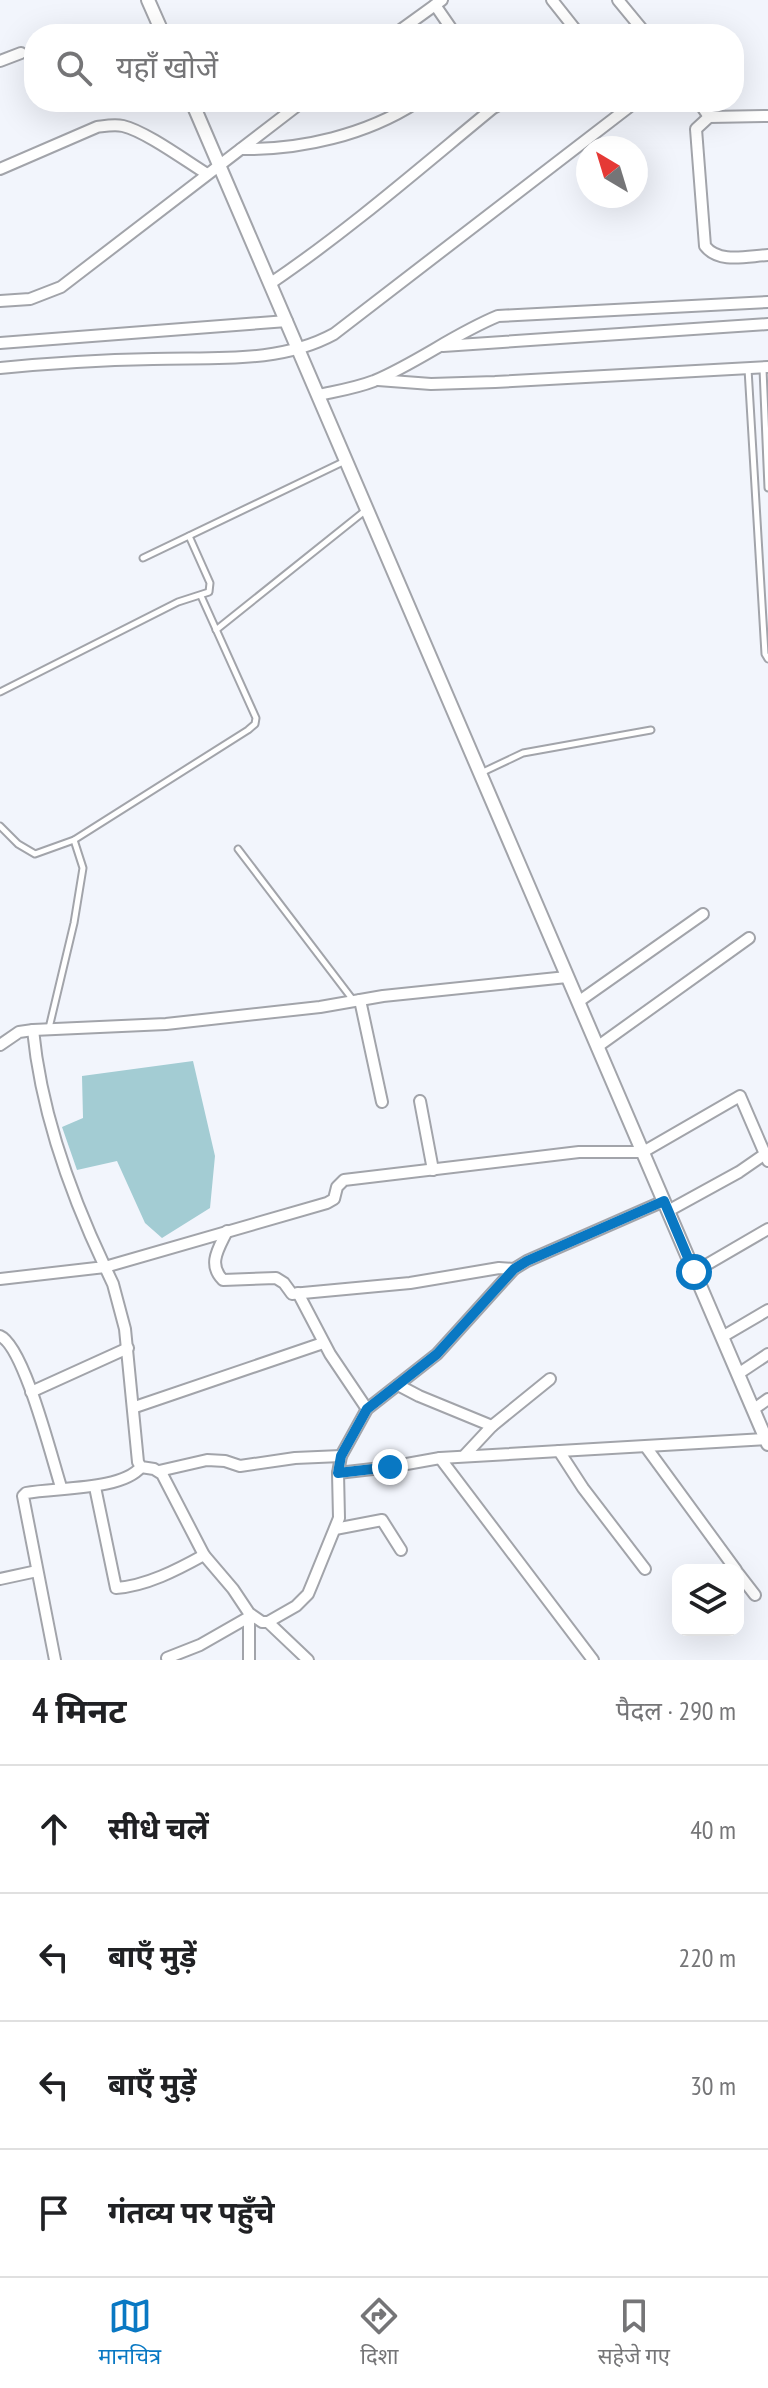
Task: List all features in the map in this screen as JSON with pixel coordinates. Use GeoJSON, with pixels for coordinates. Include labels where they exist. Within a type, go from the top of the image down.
{"type":"FeatureCollection","features":[{"type":"Feature","properties":{"kind":"street"},"geometry":{"type":"LineString","coordinates":[[148,0],[159,24]]}},
{"type":"Feature","properties":{"kind":"street"},"geometry":{"type":"LineString","coordinates":[[552,0],[571,24]]}},
{"type":"Feature","properties":{"kind":"street"},"geometry":{"type":"LineString","coordinates":[[618,0],[638,24]]}},
{"type":"Feature","properties":{"kind":"street"},"geometry":{"type":"LineString","coordinates":[[409,24],[439,3],[450,24]]}},
{"type":"Feature","properties":{"kind":"street"},"geometry":{"type":"LineString","coordinates":[[0,61],[21,53]]}},
{"type":"Feature","properties":{"kind":"street"},"geometry":{"type":"LineString","coordinates":[[196,112],[767,1441],[464,1456],[338,1473]]}},
{"type":"Feature","properties":{"kind":"street"},"geometry":{"type":"LineString","coordinates":[[0,301],[30,299],[61,287],[289,112]]}},
{"type":"Feature","properties":{"kind":"street"},"geometry":{"type":"LineString","coordinates":[[241,149],[280,148],[326,140],[399,112]]}},
{"type":"Feature","properties":{"kind":"street"},"geometry":{"type":"LineString","coordinates":[[271,283],[325,246],[488,112]]}},
{"type":"Feature","properties":{"kind":"street"},"geometry":{"type":"LineString","coordinates":[[0,368],[64,361],[266,356],[299,349],[334,334],[623,112]]}},
{"type":"Feature","properties":{"kind":"street"},"geometry":{"type":"LineString","coordinates":[[706,112],[709,117]]}},
{"type":"Feature","properties":{"kind":"street"},"geometry":{"type":"LineString","coordinates":[[768,116],[709,117],[701,121],[696,129],[705,246],[711,254],[721,258],[768,255]]}},
{"type":"Feature","properties":{"kind":"street"},"geometry":{"type":"LineString","coordinates":[[0,169],[97,127],[123,126],[207,174]]}},
{"type":"Feature","properties":{"kind":"street"},"geometry":{"type":"LineString","coordinates":[[319,395],[376,380],[442,346],[471,327],[498,316],[768,302]]}},
{"type":"Feature","properties":{"kind":"street"},"geometry":{"type":"LineString","coordinates":[[0,343],[287,321]]}},
{"type":"Feature","properties":{"kind":"street"},"geometry":{"type":"LineString","coordinates":[[442,346],[768,324]]}},
{"type":"Feature","properties":{"kind":"street"},"geometry":{"type":"LineString","coordinates":[[376,380],[431,384],[495,382],[766,367]]}},
{"type":"Feature","properties":{"kind":"street"},"geometry":{"type":"LineString","coordinates":[[578,1002],[703,914]]}},
{"type":"Feature","properties":{"kind":"street"},"geometry":{"type":"LineString","coordinates":[[597,1047],[749,938]]}},
{"type":"Feature","properties":{"kind":"street"},"geometry":{"type":"LineString","coordinates":[[0,1045],[19,1032],[33,1030],[166,1024],[567,977]]}},
{"type":"Feature","properties":{"kind":"street"},"geometry":{"type":"LineString","coordinates":[[356,1001],[382,1102]]}},
{"type":"Feature","properties":{"kind":"street"},"geometry":{"type":"LineString","coordinates":[[33,1030],[36,1060],[70,1189],[105,1267],[122,1315],[141,1467],[159,1471],[207,1460],[240,1466],[295,1458],[341,1456]]}},
{"type":"Feature","properties":{"kind":"street"},"geometry":{"type":"LineString","coordinates":[[0,1279],[105,1267],[327,1203],[334,1199],[337,1187],[344,1180],[579,1152],[643,1152],[740,1096],[766,1158],[666,1206],[527,1261],[514,1269],[437,1354],[367,1409],[341,1456],[338,1473],[339,1518],[308,1594],[296,1606],[268,1622]]}},
{"type":"Feature","properties":{"kind":"street"},"geometry":{"type":"LineString","coordinates":[[420,1101],[433,1170]]}},
{"type":"Feature","properties":{"kind":"street"},"geometry":{"type":"LineString","coordinates":[[694,1272],[768,1229]]}},
{"type":"Feature","properties":{"kind":"street"},"geometry":{"type":"LineString","coordinates":[[227,1231],[214,1261],[219,1276],[223,1280],[276,1278],[284,1283],[289,1293],[410,1283],[499,1268],[514,1269]]}},
{"type":"Feature","properties":{"kind":"street"},"geometry":{"type":"LineString","coordinates":[[298,1293],[323,1343],[367,1409]]}},
{"type":"Feature","properties":{"kind":"street"},"geometry":{"type":"LineString","coordinates":[[722,1337],[768,1310]]}},
{"type":"Feature","properties":{"kind":"street"},"geometry":{"type":"LineString","coordinates":[[0,1336],[9,1341],[15,1351],[61,1487]]}},
{"type":"Feature","properties":{"kind":"street"},"geometry":{"type":"LineString","coordinates":[[135,1407],[323,1343]]}},
{"type":"Feature","properties":{"kind":"street"},"geometry":{"type":"LineString","coordinates":[[31,1392],[128,1348]]}},
{"type":"Feature","properties":{"kind":"street"},"geometry":{"type":"LineString","coordinates":[[738,1374],[768,1354]]}},
{"type":"Feature","properties":{"kind":"street"},"geometry":{"type":"LineString","coordinates":[[464,1456],[492,1426],[550,1379]]}},
{"type":"Feature","properties":{"kind":"street"},"geometry":{"type":"LineString","coordinates":[[398,1385],[492,1426]]}},
{"type":"Feature","properties":{"kind":"street"},"geometry":{"type":"LineString","coordinates":[[754,1409],[768,1399]]}},
{"type":"Feature","properties":{"kind":"street"},"geometry":{"type":"LineString","coordinates":[[646,1447],[732,1564]]}},
{"type":"Feature","properties":{"kind":"street"},"geometry":{"type":"LineString","coordinates":[[559,1451],[645,1569]]}},
{"type":"Feature","properties":{"kind":"street"},"geometry":{"type":"LineString","coordinates":[[440,1458],[593,1660]]}},
{"type":"Feature","properties":{"kind":"street"},"geometry":{"type":"LineString","coordinates":[[55,1660],[23,1496],[61,1487],[95,1487],[127,1477],[141,1467]]}},
{"type":"Feature","properties":{"kind":"street"},"geometry":{"type":"LineString","coordinates":[[159,1471],[204,1555],[233,1589],[249,1615],[249,1660]]}},
{"type":"Feature","properties":{"kind":"street"},"geometry":{"type":"LineString","coordinates":[[95,1487],[116,1588],[180,1569],[204,1555]]}},
{"type":"Feature","properties":{"kind":"street"},"geometry":{"type":"LineString","coordinates":[[335,1529],[382,1520],[401,1550]]}},
{"type":"Feature","properties":{"kind":"street"},"geometry":{"type":"LineString","coordinates":[[0,1579],[37,1571]]}},
{"type":"Feature","properties":{"kind":"street"},"geometry":{"type":"LineString","coordinates":[[744,1580],[755,1595]]}},
{"type":"Feature","properties":{"kind":"street"},"geometry":{"type":"LineString","coordinates":[[249,1615],[268,1622],[308,1660]]}},
{"type":"Feature","properties":{"kind":"street"},"geometry":{"type":"LineString","coordinates":[[167,1658],[200,1645],[249,1615]]}},
{"type":"Feature","properties":{"kind":"lane"},"geometry":{"type":"LineString","coordinates":[[766,367],[768,488]]}},
{"type":"Feature","properties":{"kind":"lane"},"geometry":{"type":"LineString","coordinates":[[748,368],[757,478],[765,654],[768,659]]}},
{"type":"Feature","properties":{"kind":"lane"},"geometry":{"type":"LineString","coordinates":[[752,433],[766,433]]}},
{"type":"Feature","properties":{"kind":"lane"},"geometry":{"type":"LineString","coordinates":[[143,558],[346,461]]}},
{"type":"Feature","properties":{"kind":"lane"},"geometry":{"type":"LineString","coordinates":[[216,630],[366,509]]}},
{"type":"Feature","properties":{"kind":"lane"},"geometry":{"type":"LineString","coordinates":[[0,692],[178,602],[209,592],[210,583],[189,536]]}},
{"type":"Feature","properties":{"kind":"lane"},"geometry":{"type":"LineString","coordinates":[[0,826],[18,844],[35,854],[74,840],[255,724],[256,718],[201,596]]}},
{"type":"Feature","properties":{"kind":"lane"},"geometry":{"type":"LineString","coordinates":[[480,774],[523,753],[651,730]]}},
{"type":"Feature","properties":{"kind":"lane"},"geometry":{"type":"LineString","coordinates":[[49,1030],[74,923],[83,868],[74,840]]}},
{"type":"Feature","properties":{"kind":"lane"},"geometry":{"type":"LineString","coordinates":[[238,849],[356,1001]]}},
{"type":"Feature","properties":{"kind":"water"},"geometry":{"type":"Polygon","coordinates":[[[193,1061],[215,1156],[210,1208],[162,1238],[145,1223],[117,1161],[77,1170],[62,1127],[83,1118],[82,1076],[193,1061]]]}},
{"type":"Feature","properties":{"kind":"route"},"geometry":{"type":"LineString","coordinates":[[390,1467],[338,1473],[341,1456],[367,1409],[437,1354],[514,1269],[664,1201],[694,1272]]}}]}
